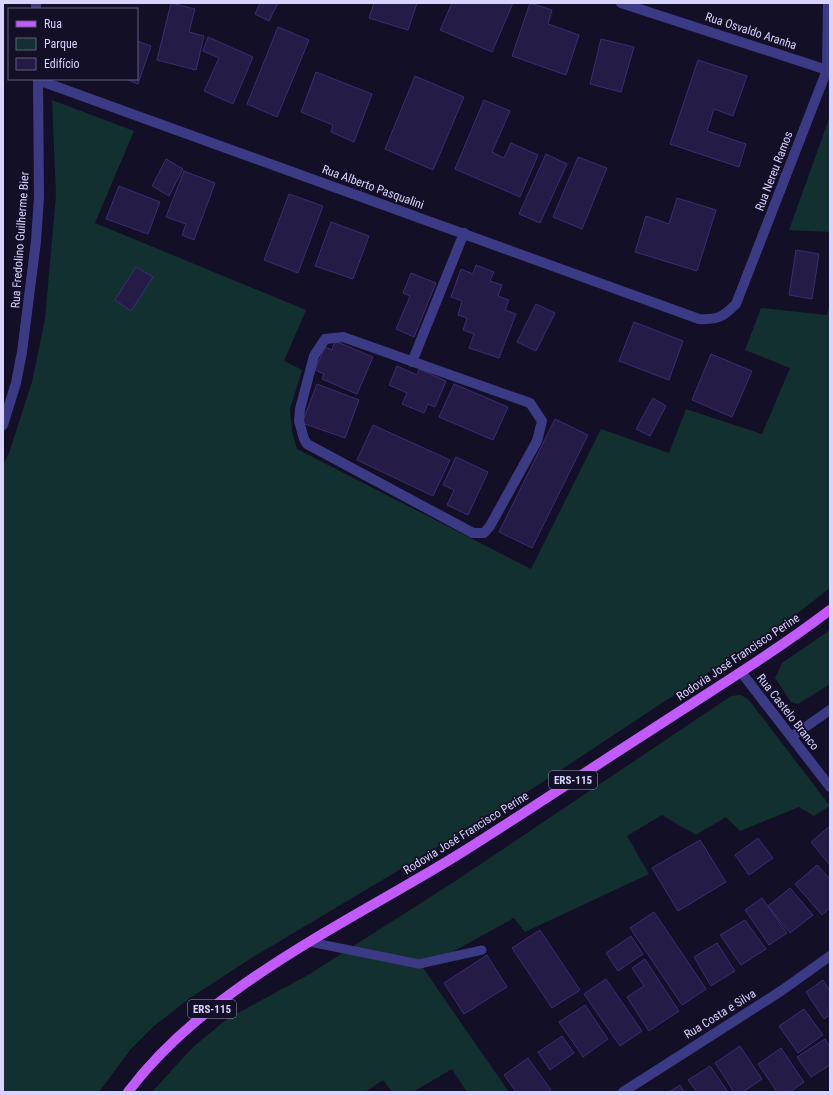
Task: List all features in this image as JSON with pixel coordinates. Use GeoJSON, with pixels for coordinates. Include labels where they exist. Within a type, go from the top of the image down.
{"type":"FeatureCollection","features":[{"type":"Feature","properties":{"kind":"main road","name":"Rodovia José Francisco Perine"},"geometry":{"type":"LineString","coordinates":[[128,1092],[146,1068],[190,1026],[259,974],[310,942],[464,851],[741,672],[830,610]]}},
{"type":"Feature","properties":{"kind":"street","name":"Rua Osvaldo Aranha"},"geometry":{"type":"LineString","coordinates":[[621,3],[826,70]]}},
{"type":"Feature","properties":{"kind":"street","name":"Rua Nereu Ramos"},"geometry":{"type":"LineString","coordinates":[[700,319],[712,320],[724,316],[736,304],[826,70],[828,3]]}},
{"type":"Feature","properties":{"kind":"street","name":"Rua Fredolino Guilherme Bier"},"geometry":{"type":"LineString","coordinates":[[3,425],[16,383],[22,352],[36,241],[39,197],[38,80]]}},
{"type":"Feature","properties":{"kind":"street","name":"Rua Alberto Pasqualini"},"geometry":{"type":"LineString","coordinates":[[41,80],[700,319]]}},
{"type":"Feature","properties":{"kind":"street"},"geometry":{"type":"LineString","coordinates":[[412,362],[464,233]]}},
{"type":"Feature","properties":{"kind":"street"},"geometry":{"type":"LineString","coordinates":[[343,337],[412,362],[530,402],[542,421],[537,441],[490,526],[484,533],[473,532],[307,444],[304,439],[299,421],[300,409],[314,356],[325,339],[343,337]]}},
{"type":"Feature","properties":{"kind":"street","name":"Rua Castelo Branco"},"geometry":{"type":"LineString","coordinates":[[741,672],[830,787]]}},
{"type":"Feature","properties":{"kind":"street"},"geometry":{"type":"LineString","coordinates":[[791,737],[830,710]]}},
{"type":"Feature","properties":{"kind":"street","name":"Rua Costa e Silva"},"geometry":{"type":"LineString","coordinates":[[623,1092],[782,991],[830,956]]}},
{"type":"Feature","properties":{"kind":"lane"},"geometry":{"type":"LineString","coordinates":[[310,942],[420,964],[482,950]]}},
{"type":"Feature","properties":{"kind":"green space"},"geometry":{"type":"Polygon","coordinates":[[[52,100],[134,131],[95,223],[306,310],[284,361],[302,370],[290,409],[292,431],[297,449],[531,569],[601,429],[669,453],[686,409],[762,434],[790,368],[745,350],[761,308],[827,315],[830,303],[830,588],[794,616],[500,810],[253,957],[190,998],[154,1026],[131,1049],[99,1092],[3,1092],[3,465],[9,453],[32,382],[45,319],[56,195],[52,100]]]}},
{"type":"Feature","properties":{"kind":"green space"},"geometry":{"type":"Polygon","coordinates":[[[830,116],[830,232],[789,230],[830,116]]]}},
{"type":"Feature","properties":{"kind":"green space"},"geometry":{"type":"Polygon","coordinates":[[[830,630],[830,684],[798,704],[791,702],[775,678],[782,663],[830,630]]]}},
{"type":"Feature","properties":{"kind":"green space"},"geometry":{"type":"Polygon","coordinates":[[[741,695],[749,700],[830,806],[814,816],[799,807],[740,831],[726,817],[696,835],[662,815],[627,836],[649,874],[525,932],[514,918],[423,968],[509,1092],[467,1092],[452,1069],[413,1092],[392,1092],[383,1080],[365,1092],[152,1092],[193,1047],[227,1019],[308,975],[457,880],[731,696],[741,695]]]}},
{"type":"Feature","properties":{"kind":"building"},"geometry":{"type":"Polygon","coordinates":[[[171,3],[195,9],[189,32],[204,36],[196,70],[157,60],[171,3]]]}},
{"type":"Feature","properties":{"kind":"building"},"geometry":{"type":"Polygon","coordinates":[[[260,3],[278,3],[269,21],[255,14],[260,3]]]}},
{"type":"Feature","properties":{"kind":"building"},"geometry":{"type":"Polygon","coordinates":[[[374,3],[417,3],[408,30],[369,18],[374,3]]]}},
{"type":"Feature","properties":{"kind":"building"},"geometry":{"type":"Polygon","coordinates":[[[452,3],[513,3],[492,52],[440,30],[452,3]]]}},
{"type":"Feature","properties":{"kind":"building"},"geometry":{"type":"Polygon","coordinates":[[[530,3],[552,10],[548,24],[579,35],[566,75],[512,56],[530,3]]]}},
{"type":"Feature","properties":{"kind":"building"},"geometry":{"type":"Polygon","coordinates":[[[278,27],[309,40],[277,117],[247,104],[278,27]]]}},
{"type":"Feature","properties":{"kind":"building"},"geometry":{"type":"Polygon","coordinates":[[[208,37],[253,57],[233,104],[204,91],[219,58],[203,51],[208,37]]]}},
{"type":"Feature","properties":{"kind":"building"},"geometry":{"type":"Polygon","coordinates":[[[601,39],[634,47],[621,92],[590,84],[601,39]]]}},
{"type":"Feature","properties":{"kind":"building"},"geometry":{"type":"Polygon","coordinates":[[[138,41],[151,46],[138,84],[128,80],[138,80],[138,41]]]}},
{"type":"Feature","properties":{"kind":"building"},"geometry":{"type":"Polygon","coordinates":[[[698,60],[747,76],[733,116],[714,109],[707,131],[746,144],[739,167],[670,144],[698,60]]]}},
{"type":"Feature","properties":{"kind":"building"},"geometry":{"type":"Polygon","coordinates":[[[316,72],[372,94],[354,142],[331,132],[333,125],[301,112],[316,72]]]}},
{"type":"Feature","properties":{"kind":"building"},"geometry":{"type":"Polygon","coordinates":[[[415,76],[464,97],[433,170],[385,149],[415,76]]]}},
{"type":"Feature","properties":{"kind":"building"},"geometry":{"type":"Polygon","coordinates":[[[484,100],[510,111],[492,152],[504,158],[511,143],[538,155],[520,197],[455,169],[484,100]]]}},
{"type":"Feature","properties":{"kind":"building"},"geometry":{"type":"Polygon","coordinates":[[[546,154],[567,164],[540,223],[519,214],[546,154]]]}},
{"type":"Feature","properties":{"kind":"building"},"geometry":{"type":"Polygon","coordinates":[[[578,157],[607,168],[582,229],[553,217],[578,157]]]}},
{"type":"Feature","properties":{"kind":"building"},"geometry":{"type":"Polygon","coordinates":[[[166,159],[183,169],[169,196],[152,186],[166,159]]]}},
{"type":"Feature","properties":{"kind":"building"},"geometry":{"type":"Polygon","coordinates":[[[184,171],[215,183],[194,240],[182,235],[186,224],[166,217],[184,171]]]}},
{"type":"Feature","properties":{"kind":"building"},"geometry":{"type":"Polygon","coordinates":[[[119,186],[160,202],[148,234],[106,219],[119,186]]]}},
{"type":"Feature","properties":{"kind":"building"},"geometry":{"type":"Polygon","coordinates":[[[289,194],[323,206],[298,273],[264,260],[289,194]]]}},
{"type":"Feature","properties":{"kind":"building"},"geometry":{"type":"Polygon","coordinates":[[[677,198],[716,210],[697,271],[635,252],[646,216],[669,224],[677,198]]]}},
{"type":"Feature","properties":{"kind":"building"},"geometry":{"type":"Polygon","coordinates":[[[331,222],[369,236],[353,279],[315,266],[331,222]]]}},
{"type":"Feature","properties":{"kind":"building"},"geometry":{"type":"Polygon","coordinates":[[[796,250],[819,254],[812,299],[789,295],[796,250]]]}},
{"type":"Feature","properties":{"kind":"building"},"geometry":{"type":"Polygon","coordinates":[[[476,265],[494,272],[490,281],[502,285],[498,296],[509,300],[505,310],[516,314],[499,358],[469,348],[474,334],[463,330],[467,318],[458,315],[462,301],[451,297],[461,269],[473,274],[476,265]]]}},
{"type":"Feature","properties":{"kind":"building"},"geometry":{"type":"Polygon","coordinates":[[[136,267],[153,277],[131,311],[115,300],[136,267]]]}},
{"type":"Feature","properties":{"kind":"building"},"geometry":{"type":"Polygon","coordinates":[[[411,273],[436,283],[414,337],[396,329],[410,296],[403,293],[411,273]]]}},
{"type":"Feature","properties":{"kind":"building"},"geometry":{"type":"Polygon","coordinates":[[[536,304],[555,313],[536,351],[517,342],[536,304]]]}},
{"type":"Feature","properties":{"kind":"building"},"geometry":{"type":"Polygon","coordinates":[[[634,322],[683,341],[669,380],[619,361],[634,322]]]}},
{"type":"Feature","properties":{"kind":"building"},"geometry":{"type":"Polygon","coordinates":[[[335,341],[373,357],[357,394],[322,379],[324,374],[315,370],[325,347],[332,350],[335,341]]]}},
{"type":"Feature","properties":{"kind":"building"},"geometry":{"type":"Polygon","coordinates":[[[711,354],[752,371],[732,417],[692,400],[711,354]]]}},
{"type":"Feature","properties":{"kind":"building"},"geometry":{"type":"Polygon","coordinates":[[[397,366],[417,375],[419,369],[446,381],[435,407],[428,404],[424,413],[402,404],[407,393],[389,385],[397,366]]]}},
{"type":"Feature","properties":{"kind":"building"},"geometry":{"type":"Polygon","coordinates":[[[317,384],[359,400],[345,438],[302,423],[317,384]]]}},
{"type":"Feature","properties":{"kind":"building"},"geometry":{"type":"Polygon","coordinates":[[[454,384],[508,407],[493,440],[439,417],[454,384]]]}},
{"type":"Feature","properties":{"kind":"building"},"geometry":{"type":"Polygon","coordinates":[[[653,398],[666,406],[650,436],[636,429],[653,398]]]}},
{"type":"Feature","properties":{"kind":"building"},"geometry":{"type":"Polygon","coordinates":[[[555,419],[588,435],[532,548],[499,532],[555,419]]]}},
{"type":"Feature","properties":{"kind":"building"},"geometry":{"type":"Polygon","coordinates":[[[373,425],[450,460],[433,496],[357,460],[373,425]]]}},
{"type":"Feature","properties":{"kind":"building"},"geometry":{"type":"Polygon","coordinates":[[[456,457],[488,472],[468,515],[447,505],[454,490],[443,485],[456,457]]]}},
{"type":"Feature","properties":{"kind":"building"},"geometry":{"type":"Polygon","coordinates":[[[830,826],[830,865],[811,842],[830,826]]]}},
{"type":"Feature","properties":{"kind":"building"},"geometry":{"type":"Polygon","coordinates":[[[758,838],[773,858],[749,875],[735,855],[758,838]]]}},
{"type":"Feature","properties":{"kind":"building"},"geometry":{"type":"Polygon","coordinates":[[[700,840],[726,882],[678,911],[652,868],[700,840]]]}},
{"type":"Feature","properties":{"kind":"building"},"geometry":{"type":"Polygon","coordinates":[[[817,865],[830,879],[830,908],[822,915],[795,884],[817,865]]]}},
{"type":"Feature","properties":{"kind":"building"},"geometry":{"type":"Polygon","coordinates":[[[790,888],[813,915],[790,933],[768,906],[790,888]]]}},
{"type":"Feature","properties":{"kind":"building"},"geometry":{"type":"Polygon","coordinates":[[[762,898],[787,933],[769,945],[745,910],[762,898]]]}},
{"type":"Feature","properties":{"kind":"building"},"geometry":{"type":"Polygon","coordinates":[[[654,912],[706,989],[682,1005],[630,928],[654,912]]]}},
{"type":"Feature","properties":{"kind":"building"},"geometry":{"type":"Polygon","coordinates":[[[745,920],[766,949],[741,965],[720,935],[745,920]]]}},
{"type":"Feature","properties":{"kind":"building"},"geometry":{"type":"Polygon","coordinates":[[[540,930],[580,990],[552,1008],[512,948],[540,930]]]}},
{"type":"Feature","properties":{"kind":"building"},"geometry":{"type":"Polygon","coordinates":[[[631,936],[643,954],[618,971],[606,953],[631,936]]]}},
{"type":"Feature","properties":{"kind":"building"},"geometry":{"type":"Polygon","coordinates":[[[717,943],[735,971],[711,986],[694,957],[717,943]]]}},
{"type":"Feature","properties":{"kind":"building"},"geometry":{"type":"Polygon","coordinates":[[[487,955],[507,987],[464,1014],[444,983],[487,955]]]}},
{"type":"Feature","properties":{"kind":"building"},"geometry":{"type":"Polygon","coordinates":[[[645,959],[679,1011],[649,1031],[627,997],[644,986],[632,968],[645,959]]]}},
{"type":"Feature","properties":{"kind":"building"},"geometry":{"type":"Polygon","coordinates":[[[606,979],[642,1031],[620,1046],[584,994],[606,979]]]}},
{"type":"Feature","properties":{"kind":"building"},"geometry":{"type":"Polygon","coordinates":[[[823,980],[830,991],[830,1015],[824,1019],[806,992],[823,980]]]}},
{"type":"Feature","properties":{"kind":"building"},"geometry":{"type":"Polygon","coordinates":[[[585,1005],[608,1039],[583,1057],[559,1022],[585,1005]]]}},
{"type":"Feature","properties":{"kind":"building"},"geometry":{"type":"Polygon","coordinates":[[[804,1009],[823,1035],[798,1053],[779,1026],[804,1009]]]}},
{"type":"Feature","properties":{"kind":"building"},"geometry":{"type":"Polygon","coordinates":[[[562,1036],[574,1053],[550,1070],[538,1052],[562,1036]]]}},
{"type":"Feature","properties":{"kind":"building"},"geometry":{"type":"Polygon","coordinates":[[[825,1039],[830,1047],[830,1065],[811,1077],[797,1057],[825,1039]]]}},
{"type":"Feature","properties":{"kind":"building"},"geometry":{"type":"Polygon","coordinates":[[[740,1046],[762,1079],[743,1092],[734,1092],[715,1063],[740,1046]]]}},
{"type":"Feature","properties":{"kind":"building"},"geometry":{"type":"Polygon","coordinates":[[[781,1048],[804,1082],[790,1092],[777,1092],[758,1064],[781,1048]]]}},
{"type":"Feature","properties":{"kind":"building"},"geometry":{"type":"Polygon","coordinates":[[[528,1058],[551,1090],[548,1092],[516,1092],[504,1075],[528,1058]]]}},
{"type":"Feature","properties":{"kind":"building"},"geometry":{"type":"Polygon","coordinates":[[[710,1066],[728,1092],[697,1092],[688,1080],[710,1066]]]}},
{"type":"Feature","properties":{"kind":"building"},"geometry":{"type":"Polygon","coordinates":[[[680,1085],[684,1092],[669,1092],[680,1085]]]}}]}
